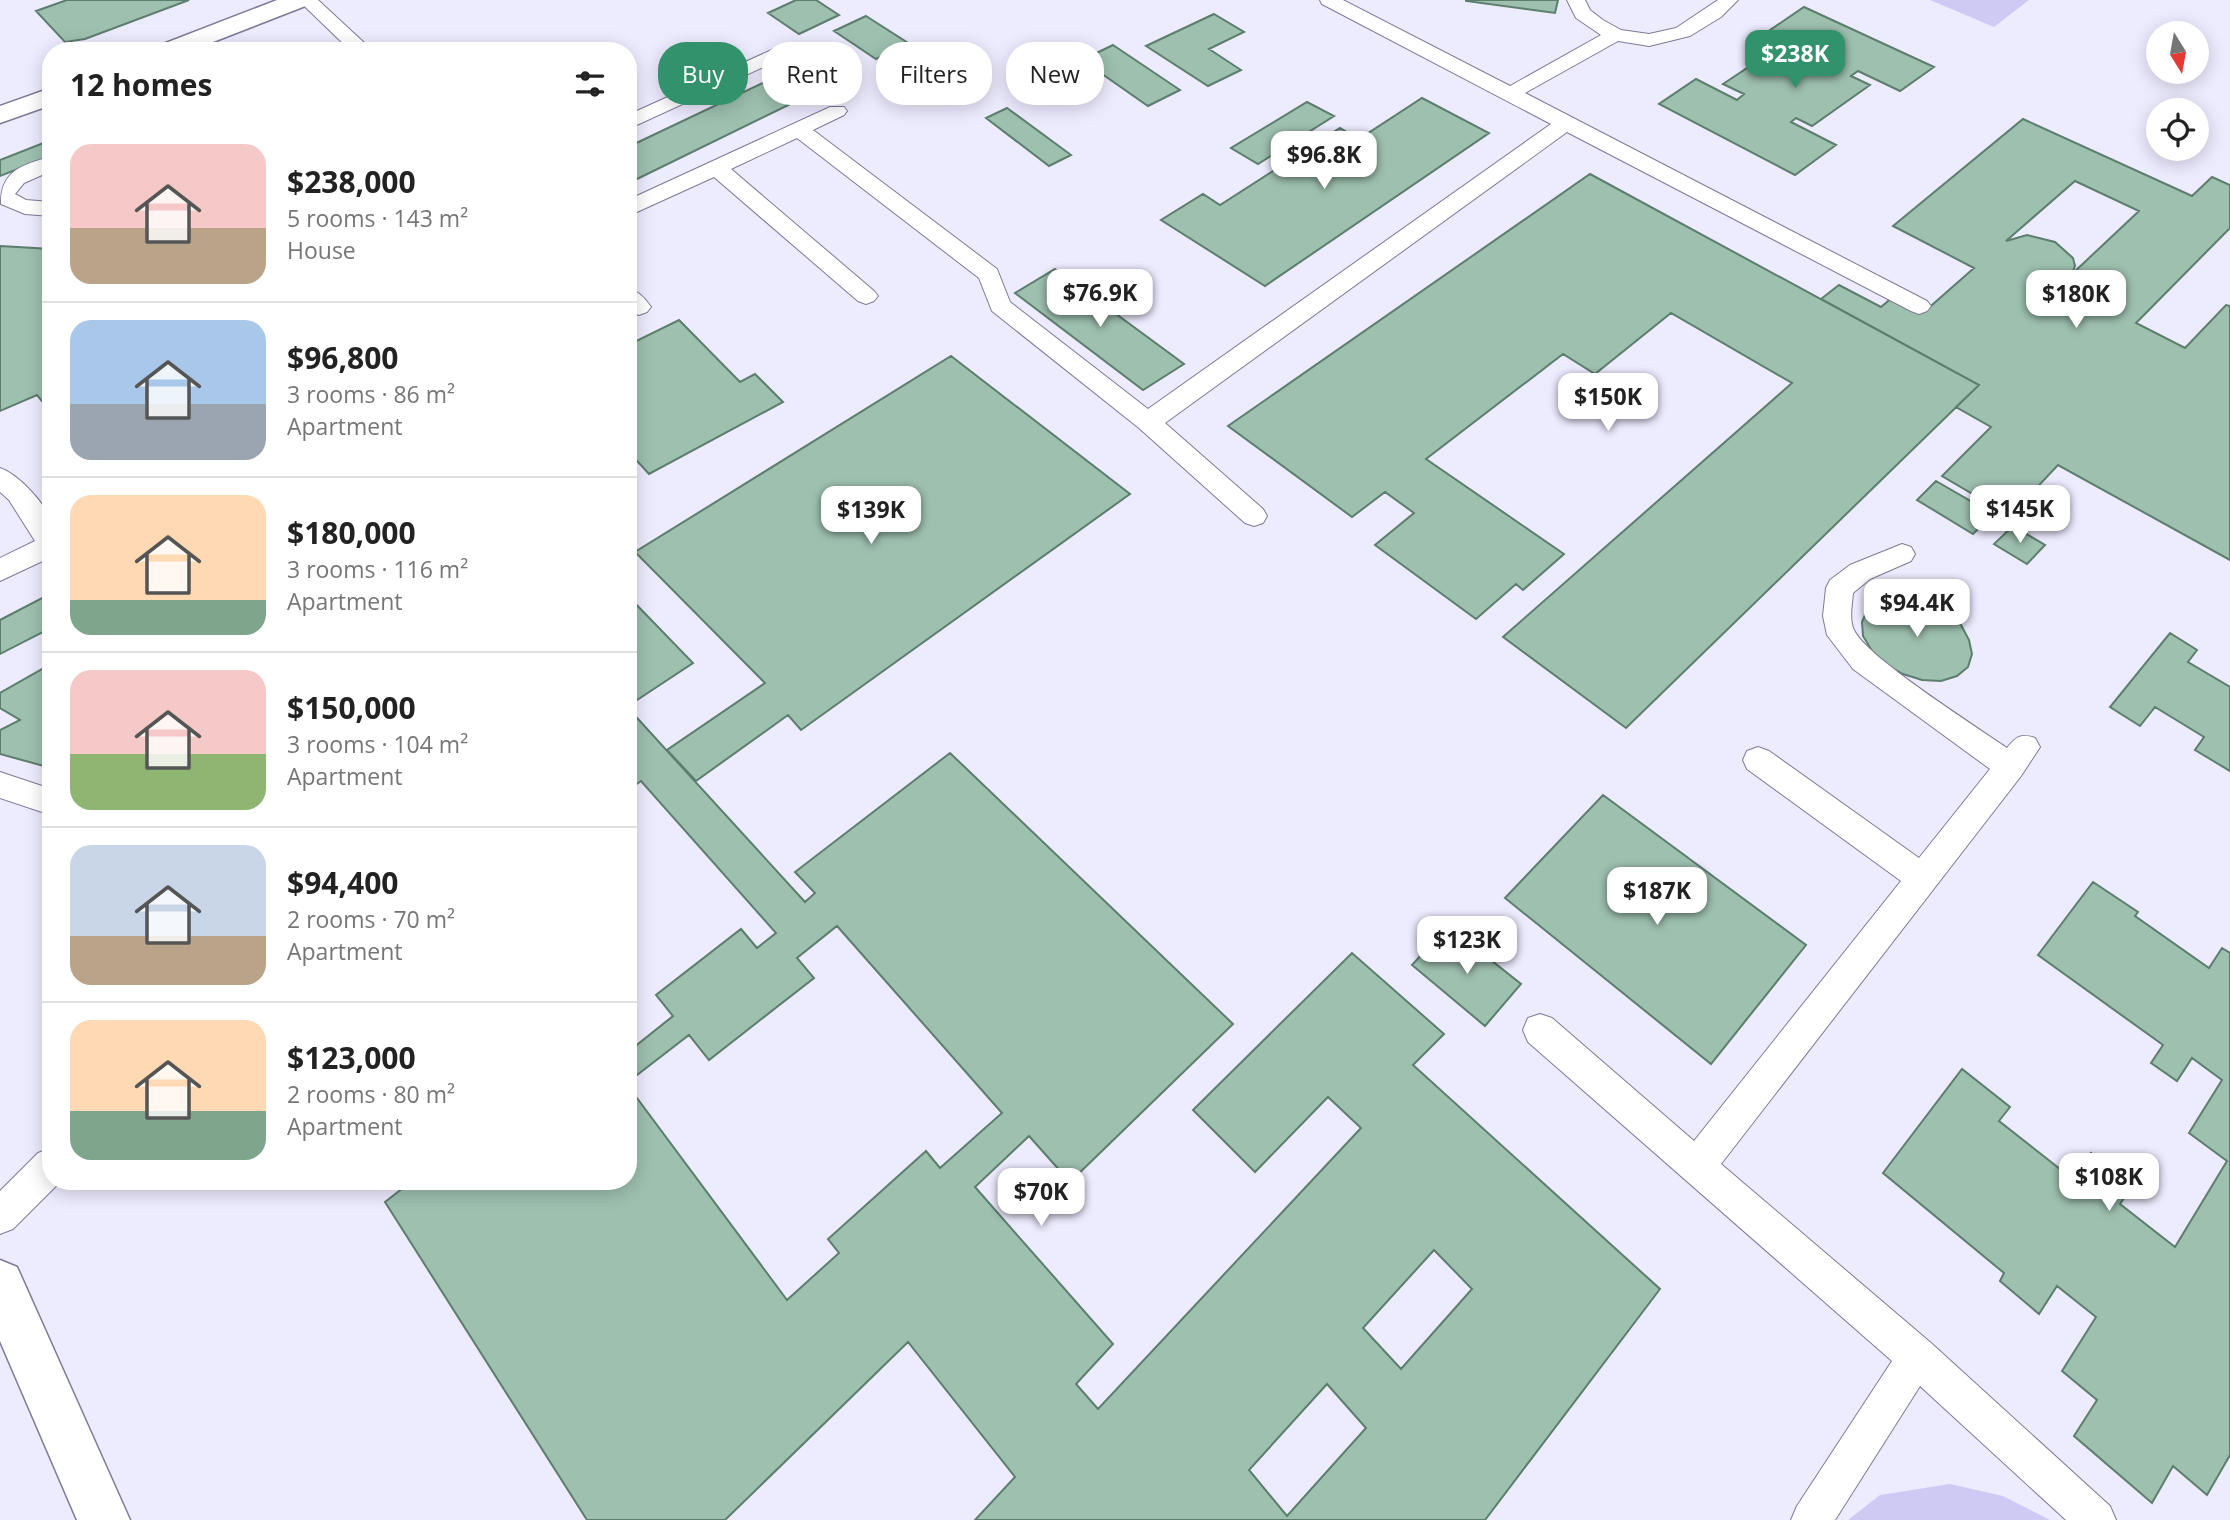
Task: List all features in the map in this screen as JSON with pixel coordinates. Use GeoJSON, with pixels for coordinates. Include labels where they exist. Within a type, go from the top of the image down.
{"type":"FeatureCollection","features":[{"type":"Feature","properties":{"kind":"street"},"geometry":{"type":"LineString","coordinates":[[190,42],[299,0]]}},
{"type":"Feature","properties":{"kind":"street"},"geometry":{"type":"LineString","coordinates":[[0,115],[42,99]]}},
{"type":"Feature","properties":{"kind":"street"},"geometry":{"type":"LineString","coordinates":[[0,1284],[104,1520]]}},
{"type":"Feature","properties":{"kind":"lane"},"geometry":{"type":"LineString","coordinates":[[307,0],[353,42]]}},
{"type":"Feature","properties":{"kind":"lane"},"geometry":{"type":"LineString","coordinates":[[1329,0],[1919,306]]}},
{"type":"Feature","properties":{"kind":"lane"},"geometry":{"type":"LineString","coordinates":[[1576,0],[1583,15],[1615,35],[1646,40],[1683,34],[1729,0]]}},
{"type":"Feature","properties":{"kind":"lane"},"geometry":{"type":"LineString","coordinates":[[1509,94],[1615,35]]}},
{"type":"Feature","properties":{"kind":"lane"},"geometry":{"type":"LineString","coordinates":[[637,118],[762,60]]}},
{"type":"Feature","properties":{"kind":"lane"},"geometry":{"type":"LineString","coordinates":[[637,198],[716,167],[837,111]]}},
{"type":"Feature","properties":{"kind":"lane"},"geometry":{"type":"LineString","coordinates":[[1148,422],[1564,124]]}},
{"type":"Feature","properties":{"kind":"lane"},"geometry":{"type":"LineString","coordinates":[[797,129],[989,274],[1000,306],[1148,422],[1254,516]]}},
{"type":"Feature","properties":{"kind":"lane"},"geometry":{"type":"LineString","coordinates":[[42,167],[16,178],[4,194],[9,202],[23,207],[42,208]]}},
{"type":"Feature","properties":{"kind":"lane"},"geometry":{"type":"LineString","coordinates":[[716,167],[866,296]]}},
{"type":"Feature","properties":{"kind":"lane"},"geometry":{"type":"LineString","coordinates":[[0,478],[18,493],[42,530]]}},
{"type":"Feature","properties":{"kind":"lane"},"geometry":{"type":"LineString","coordinates":[[0,570],[42,549]]}},
{"type":"Feature","properties":{"kind":"lane"},"geometry":{"type":"LineString","coordinates":[[1696,1167],[2018,757],[1863,661],[1840,635],[1837,616],[1840,588],[1860,572],[1902,554]]}},
{"type":"Feature","properties":{"kind":"lane"},"geometry":{"type":"LineString","coordinates":[[1758,760],[1922,878]]}},
{"type":"Feature","properties":{"kind":"lane"},"geometry":{"type":"LineString","coordinates":[[0,785],[42,799]]}},
{"type":"Feature","properties":{"kind":"lane"},"geometry":{"type":"LineString","coordinates":[[1540,1031],[1917,1357],[2096,1520]]}},
{"type":"Feature","properties":{"kind":"lane"},"geometry":{"type":"LineString","coordinates":[[0,1216],[42,1175]]}},
{"type":"Feature","properties":{"kind":"lane"},"geometry":{"type":"LineString","coordinates":[[1811,1520],[1917,1357]]}},
{"type":"Feature","properties":{"kind":"shaded area"},"geometry":{"type":"Polygon","coordinates":[[[1930,0],[2029,0],[1994,27],[1930,0]]]}},
{"type":"Feature","properties":{"kind":"shaded area"},"geometry":{"type":"Polygon","coordinates":[[[1950,1484],[2003,1496],[2050,1520],[1848,1520],[1880,1495],[1950,1484]]]}},
{"type":"Feature","properties":{"kind":"building"},"geometry":{"type":"Polygon","coordinates":[[[67,0],[189,0],[85,39],[65,42],[36,11],[67,0]]]}},
{"type":"Feature","properties":{"kind":"building"},"geometry":{"type":"Polygon","coordinates":[[[796,0],[816,0],[839,15],[799,34],[768,13],[796,0]]]}},
{"type":"Feature","properties":{"kind":"building"},"geometry":{"type":"Polygon","coordinates":[[[1466,0],[1558,0],[1555,13],[1466,1],[1466,0]]]}},
{"type":"Feature","properties":{"kind":"building"},"geometry":{"type":"Polygon","coordinates":[[[1804,7],[1934,67],[1900,91],[1858,71],[1851,76],[1870,85],[1812,126],[1796,118],[1791,122],[1836,145],[1795,175],[1659,104],[1696,79],[1737,100],[1744,94],[1723,84],[1783,44],[1803,54],[1810,49],[1770,30],[1804,7]]]}},
{"type":"Feature","properties":{"kind":"building"},"geometry":{"type":"Polygon","coordinates":[[[1214,14],[1244,32],[1209,49],[1241,70],[1208,86],[1146,46],[1214,14]]]}},
{"type":"Feature","properties":{"kind":"building"},"geometry":{"type":"Polygon","coordinates":[[[866,16],[906,42],[876,42],[876,59],[862,50],[862,42],[850,42],[834,31],[866,16]]]}},
{"type":"Feature","properties":{"kind":"building"},"geometry":{"type":"Polygon","coordinates":[[[1113,45],[1180,90],[1148,106],[1104,75],[1104,49],[1113,45]]]}},
{"type":"Feature","properties":{"kind":"building"},"geometry":{"type":"Polygon","coordinates":[[[762,83],[762,105],[788,105],[637,179],[637,143],[716,105],[748,105],[748,90],[762,83]]]}},
{"type":"Feature","properties":{"kind":"building"},"geometry":{"type":"Polygon","coordinates":[[[1422,98],[1489,133],[1265,286],[1161,220],[1203,194],[1220,205],[1340,128],[1359,139],[1422,98]]]}},
{"type":"Feature","properties":{"kind":"building"},"geometry":{"type":"Polygon","coordinates":[[[1307,102],[1334,116],[1258,164],[1231,148],[1307,102]]]}},
{"type":"Feature","properties":{"kind":"building"},"geometry":{"type":"Polygon","coordinates":[[[1007,108],[1071,155],[1049,166],[986,118],[1007,108]]]}},
{"type":"Feature","properties":{"kind":"building"},"geometry":{"type":"Polygon","coordinates":[[[2023,119],[2192,196],[2212,177],[2230,185],[2230,228],[2136,323],[2185,348],[2226,305],[2230,306],[2230,560],[2058,465],[2010,516],[1942,476],[1991,427],[1956,407],[1979,385],[1821,299],[1839,285],[1881,307],[1894,296],[1924,312],[1974,268],[1893,226],[2023,119]],[[2075,181],[2006,241],[2027,235],[2055,242],[2073,258],[2075,266],[2072,274],[2139,211],[2075,181]]]}},
{"type":"Feature","properties":{"kind":"building"},"geometry":{"type":"Polygon","coordinates":[[[42,144],[42,160],[0,176],[0,160],[42,144]]]}},
{"type":"Feature","properties":{"kind":"building"},"geometry":{"type":"Polygon","coordinates":[[[1590,174],[1979,385],[1626,728],[1503,637],[1792,383],[1671,313],[1595,374],[1563,354],[1426,459],[1564,554],[1523,590],[1516,584],[1476,619],[1375,545],[1414,513],[1385,492],[1352,517],[1228,426],[1590,174]]]}},
{"type":"Feature","properties":{"kind":"building"},"geometry":{"type":"Polygon","coordinates":[[[0,246],[42,248],[42,401],[37,395],[0,411],[0,246]]]}},
{"type":"Feature","properties":{"kind":"building"},"geometry":{"type":"Polygon","coordinates":[[[1055,269],[1184,364],[1143,390],[1015,293],[1055,269]]]}},
{"type":"Feature","properties":{"kind":"building"},"geometry":{"type":"Polygon","coordinates":[[[679,320],[740,382],[755,374],[783,402],[649,474],[637,461],[637,341],[679,320]]]}},
{"type":"Feature","properties":{"kind":"building"},"geometry":{"type":"Polygon","coordinates":[[[951,356],[1130,494],[801,730],[788,715],[696,781],[667,750],[765,683],[637,554],[637,551],[951,356]]]}},
{"type":"Feature","properties":{"kind":"building"},"geometry":{"type":"Polygon","coordinates":[[[1936,481],[1993,514],[1973,534],[1917,500],[1936,481]]]}},
{"type":"Feature","properties":{"kind":"building"},"geometry":{"type":"Polygon","coordinates":[[[2013,526],[2045,545],[2027,564],[1994,544],[2013,526]]]}},
{"type":"Feature","properties":{"kind":"building"},"geometry":{"type":"Polygon","coordinates":[[[1893,597],[1930,603],[1961,625],[1969,640],[1972,654],[1968,667],[1957,676],[1941,681],[1922,680],[1885,664],[1872,651],[1863,636],[1862,622],[1867,610],[1878,601],[1893,597]]]}},
{"type":"Feature","properties":{"kind":"building"},"geometry":{"type":"Polygon","coordinates":[[[42,598],[42,633],[0,654],[0,620],[42,598]]]}},
{"type":"Feature","properties":{"kind":"building"},"geometry":{"type":"Polygon","coordinates":[[[637,605],[693,663],[637,700],[637,605]]]}},
{"type":"Feature","properties":{"kind":"building"},"geometry":{"type":"Polygon","coordinates":[[[2170,633],[2197,650],[2188,662],[2230,687],[2230,771],[2195,750],[2204,737],[2155,707],[2140,726],[2110,707],[2170,633]]]}},
{"type":"Feature","properties":{"kind":"building"},"geometry":{"type":"Polygon","coordinates":[[[42,669],[42,766],[0,754],[0,730],[20,720],[0,708],[0,693],[42,669]]]}},
{"type":"Feature","properties":{"kind":"building"},"geometry":{"type":"Polygon","coordinates":[[[637,718],[805,902],[815,893],[795,872],[950,753],[1233,1024],[1070,1182],[1029,1136],[975,1187],[1113,1344],[1076,1384],[1098,1409],[1361,1128],[1328,1097],[1255,1172],[1193,1110],[1352,953],[1444,1034],[1413,1065],[1660,1289],[1485,1520],[975,1520],[1015,1477],[908,1342],[725,1520],[587,1520],[385,1202],[400,1190],[637,1190],[637,1098],[787,1300],[839,1253],[828,1239],[926,1151],[940,1168],[1002,1113],[837,926],[797,958],[814,978],[709,1060],[689,1035],[637,1075],[637,1045],[673,1016],[656,995],[741,929],[757,948],[776,933],[641,781],[637,784],[637,718]],[[1434,1250],[1363,1328],[1401,1369],[1472,1289],[1434,1250]],[[1327,1384],[1249,1470],[1287,1516],[1366,1428],[1327,1384]]]}},
{"type":"Feature","properties":{"kind":"building"},"geometry":{"type":"Polygon","coordinates":[[[1603,795],[1806,945],[1711,1064],[1505,898],[1603,795]]]}},
{"type":"Feature","properties":{"kind":"building"},"geometry":{"type":"Polygon","coordinates":[[[2093,882],[2138,912],[2135,916],[2209,968],[2222,948],[2230,953],[2230,1455],[2207,1495],[2173,1466],[2152,1503],[2074,1436],[2097,1400],[2062,1371],[2096,1317],[2057,1286],[2039,1314],[2000,1281],[2004,1273],[1883,1173],[1962,1069],[2010,1107],[1999,1121],[2074,1180],[2091,1153],[2133,1185],[2120,1204],[2175,1247],[2227,1161],[2189,1133],[2222,1080],[2192,1058],[2177,1081],[2151,1063],[2163,1045],[2038,955],[2093,882]]]}},
{"type":"Feature","properties":{"kind":"building"},"geometry":{"type":"Polygon","coordinates":[[[1448,926],[1521,984],[1485,1026],[1412,965],[1448,926]]]}}]}
